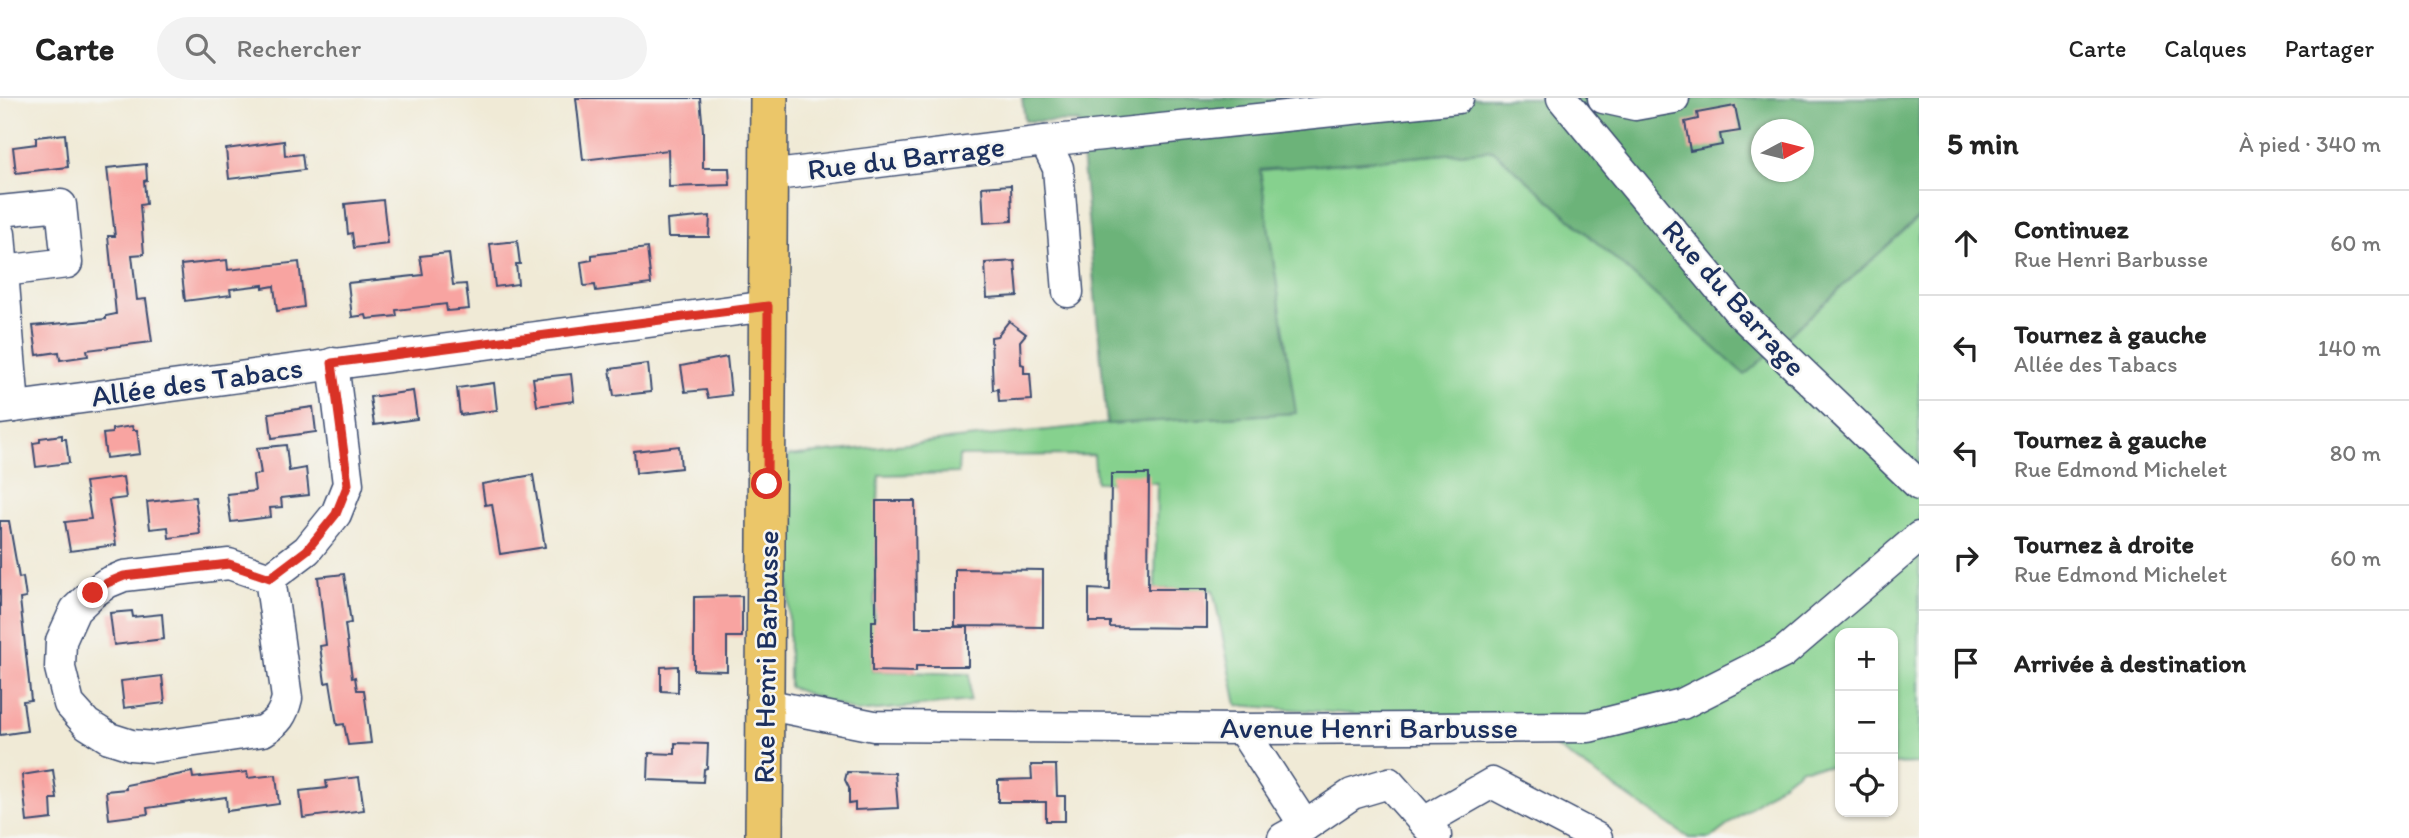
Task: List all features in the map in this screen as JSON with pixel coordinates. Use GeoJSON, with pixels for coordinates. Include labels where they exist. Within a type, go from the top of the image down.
{"type":"FeatureCollection","features":[{"type":"Feature","properties":{"kind":"main road","name":"Rue Henri Barbusse"},"geometry":{"type":"LineString","coordinates":[[764,838],[769,98]]}},
{"type":"Feature","properties":{"kind":"street","name":"Rue du Barrage"},"geometry":{"type":"LineString","coordinates":[[768,176],[1045,141],[1458,98]]}},
{"type":"Feature","properties":{"kind":"street","name":"Rue du Barrage"},"geometry":{"type":"LineString","coordinates":[[1562,98],[1738,312],[1919,485]]}},
{"type":"Feature","properties":{"kind":"street"},"geometry":{"type":"LineString","coordinates":[[1603,98],[1635,104],[1674,98]]}},
{"type":"Feature","properties":{"kind":"street","name":"Rue du Barrage"},"geometry":{"type":"LineString","coordinates":[[1045,141],[1058,169],[1068,292]]}},
{"type":"Feature","properties":{"kind":"street"},"geometry":{"type":"LineString","coordinates":[[0,211],[61,205],[67,263],[4,271]]}},
{"type":"Feature","properties":{"kind":"street"},"geometry":{"type":"LineString","coordinates":[[0,234],[4,271],[7,408]]}},
{"type":"Feature","properties":{"kind":"street","name":"Allée des Tabacs"},"geometry":{"type":"LineString","coordinates":[[7,408],[768,306]]}},
{"type":"Feature","properties":{"kind":"street"},"geometry":{"type":"LineString","coordinates":[[270,578],[307,550],[336,514],[348,484],[332,363]]}},
{"type":"Feature","properties":{"kind":"street","name":"Avenue Henri Barbusse"},"geometry":{"type":"LineString","coordinates":[[764,704],[874,726],[1242,729],[1589,727],[1682,704],[1783,653],[1919,537]]}},
{"type":"Feature","properties":{"kind":"street"},"geometry":{"type":"LineString","coordinates":[[229,564],[270,578],[287,698],[283,715],[275,724],[263,731],[154,747],[131,745],[108,738],[87,724],[69,705],[60,668],[61,641],[75,610],[107,583],[124,576],[229,564]]}},
{"type":"Feature","properties":{"kind":"street"},"geometry":{"type":"LineString","coordinates":[[1242,729],[1294,832],[1352,794],[1389,783],[1430,829],[1492,783],[1597,838]]}},
{"type":"Feature","properties":{"kind":"green space"},"geometry":{"type":"Polygon","coordinates":[[[1022,98],[1919,98],[1919,217],[1745,375],[1493,150],[1260,170],[1296,413],[1107,424],[1079,122],[1025,121],[1022,98]]]}},
{"type":"Feature","properties":{"kind":"green space"},"geometry":{"type":"Polygon","coordinates":[[[1493,150],[1745,374],[1919,217],[1919,763],[1898,764],[1898,628],[1835,628],[1835,766],[1802,768],[1711,838],[1689,838],[1528,728],[1237,705],[1213,590],[1155,589],[1157,483],[1096,482],[1094,455],[959,456],[958,473],[879,475],[872,671],[970,674],[970,701],[857,712],[789,687],[788,456],[1107,424],[1295,413],[1260,170],[1493,150]]]}},
{"type":"Feature","properties":{"kind":"building"},"geometry":{"type":"Polygon","coordinates":[[[576,98],[700,98],[703,168],[729,168],[730,185],[669,187],[668,150],[583,160],[576,98]]]}},
{"type":"Feature","properties":{"kind":"building"},"geometry":{"type":"Polygon","coordinates":[[[1735,106],[1740,131],[1720,134],[1722,145],[1690,151],[1685,122],[1698,119],[1697,113],[1735,106]]]}},
{"type":"Feature","properties":{"kind":"building"},"geometry":{"type":"Polygon","coordinates":[[[65,134],[68,167],[16,173],[13,147],[36,144],[36,137],[65,134]]]}},
{"type":"Feature","properties":{"kind":"building"},"geometry":{"type":"Polygon","coordinates":[[[284,141],[285,156],[302,154],[304,170],[229,179],[226,149],[284,141]]]}},
{"type":"Feature","properties":{"kind":"building"},"geometry":{"type":"Polygon","coordinates":[[[146,164],[146,204],[140,205],[144,254],[132,255],[137,300],[146,299],[152,342],[87,350],[88,356],[60,360],[59,352],[37,355],[33,326],[106,319],[106,316],[116,314],[108,236],[115,236],[107,168],[146,164]]]}},
{"type":"Feature","properties":{"kind":"building"},"geometry":{"type":"Polygon","coordinates":[[[1011,185],[1012,221],[984,223],[982,187],[1011,185]]]}},
{"type":"Feature","properties":{"kind":"building"},"geometry":{"type":"Polygon","coordinates":[[[383,200],[388,244],[354,248],[352,233],[348,234],[345,204],[383,200]]]}},
{"type":"Feature","properties":{"kind":"building"},"geometry":{"type":"Polygon","coordinates":[[[710,216],[709,237],[668,237],[667,220],[710,216]]]}},
{"type":"Feature","properties":{"kind":"building"},"geometry":{"type":"Polygon","coordinates":[[[517,241],[520,264],[516,264],[518,284],[495,287],[490,244],[517,241]]]}},
{"type":"Feature","properties":{"kind":"building"},"geometry":{"type":"Polygon","coordinates":[[[647,248],[651,284],[596,291],[595,285],[584,286],[581,262],[592,260],[592,255],[647,248]]]}},
{"type":"Feature","properties":{"kind":"building"},"geometry":{"type":"Polygon","coordinates":[[[449,253],[453,285],[466,284],[469,309],[447,311],[446,304],[396,310],[397,316],[367,319],[366,315],[352,317],[348,283],[423,275],[420,256],[449,253]]]}},
{"type":"Feature","properties":{"kind":"building"},"geometry":{"type":"Polygon","coordinates":[[[227,260],[228,270],[299,262],[304,307],[277,311],[274,286],[263,288],[263,285],[230,289],[231,295],[185,301],[181,265],[227,260]]]}},
{"type":"Feature","properties":{"kind":"building"},"geometry":{"type":"Polygon","coordinates":[[[1015,261],[1018,296],[987,298],[985,263],[1015,261]]]}},
{"type":"Feature","properties":{"kind":"building"},"geometry":{"type":"Polygon","coordinates":[[[1009,321],[1026,334],[1020,341],[1021,364],[1024,365],[1024,373],[1030,373],[1032,400],[999,402],[998,389],[993,390],[991,337],[997,336],[1009,321]]]}},
{"type":"Feature","properties":{"kind":"building"},"geometry":{"type":"Polygon","coordinates":[[[727,357],[731,395],[708,398],[706,390],[685,392],[681,366],[727,357]]]}},
{"type":"Feature","properties":{"kind":"building"},"geometry":{"type":"Polygon","coordinates":[[[648,364],[651,392],[614,396],[610,369],[648,364]]]}},
{"type":"Feature","properties":{"kind":"building"},"geometry":{"type":"Polygon","coordinates":[[[571,374],[574,401],[537,406],[533,378],[571,374]]]}},
{"type":"Feature","properties":{"kind":"building"},"geometry":{"type":"Polygon","coordinates":[[[494,383],[497,410],[460,415],[457,388],[494,383]]]}},
{"type":"Feature","properties":{"kind":"building"},"geometry":{"type":"Polygon","coordinates":[[[413,391],[417,419],[374,425],[370,397],[413,391]]]}},
{"type":"Feature","properties":{"kind":"building"},"geometry":{"type":"Polygon","coordinates":[[[313,407],[316,432],[272,438],[269,413],[313,407]]]}},
{"type":"Feature","properties":{"kind":"building"},"geometry":{"type":"Polygon","coordinates":[[[132,426],[133,430],[137,430],[140,454],[106,458],[103,434],[112,433],[112,429],[132,426]]]}},
{"type":"Feature","properties":{"kind":"building"},"geometry":{"type":"Polygon","coordinates":[[[62,435],[62,439],[66,439],[69,463],[36,467],[33,443],[40,442],[40,438],[62,435]]]}},
{"type":"Feature","properties":{"kind":"building"},"geometry":{"type":"Polygon","coordinates":[[[286,445],[289,471],[306,468],[309,495],[281,498],[282,507],[270,508],[271,517],[231,522],[227,494],[255,491],[253,475],[261,474],[257,448],[286,445]]]}},
{"type":"Feature","properties":{"kind":"building"},"geometry":{"type":"Polygon","coordinates":[[[679,446],[681,468],[636,473],[634,451],[679,446]]]}},
{"type":"Feature","properties":{"kind":"building"},"geometry":{"type":"Polygon","coordinates":[[[1111,474],[1149,474],[1148,589],[1207,589],[1207,628],[1110,627],[1110,622],[1089,622],[1089,589],[1110,590],[1111,474]]]}},
{"type":"Feature","properties":{"kind":"building"},"geometry":{"type":"Polygon","coordinates":[[[533,475],[545,547],[500,554],[492,504],[485,505],[482,484],[533,475]]]}},
{"type":"Feature","properties":{"kind":"building"},"geometry":{"type":"Polygon","coordinates":[[[123,477],[126,498],[109,500],[116,545],[70,551],[65,522],[91,519],[85,482],[123,477]]]}},
{"type":"Feature","properties":{"kind":"building"},"geometry":{"type":"Polygon","coordinates":[[[195,497],[200,534],[169,538],[168,527],[150,529],[147,502],[195,497]]]}},
{"type":"Feature","properties":{"kind":"building"},"geometry":{"type":"Polygon","coordinates":[[[876,501],[915,501],[916,627],[968,627],[968,666],[916,666],[916,672],[872,671],[872,621],[876,621],[876,501]]]}},
{"type":"Feature","properties":{"kind":"building"},"geometry":{"type":"Polygon","coordinates":[[[0,521],[9,521],[19,578],[23,577],[26,598],[20,599],[31,700],[23,701],[27,731],[0,735],[0,521]]]}},
{"type":"Feature","properties":{"kind":"building"},"geometry":{"type":"Polygon","coordinates":[[[955,569],[1043,570],[1043,627],[955,626],[955,569]]]}},
{"type":"Feature","properties":{"kind":"building"},"geometry":{"type":"Polygon","coordinates":[[[344,574],[351,623],[345,624],[352,678],[355,677],[357,690],[364,690],[371,743],[348,745],[344,724],[337,725],[330,682],[325,683],[320,646],[326,645],[318,577],[344,574]]]}},
{"type":"Feature","properties":{"kind":"building"},"geometry":{"type":"Polygon","coordinates":[[[742,596],[742,637],[727,637],[727,671],[694,670],[694,597],[742,596]]]}},
{"type":"Feature","properties":{"kind":"building"},"geometry":{"type":"Polygon","coordinates":[[[132,611],[133,617],[162,614],[164,639],[114,645],[110,613],[132,611]]]}},
{"type":"Feature","properties":{"kind":"building"},"geometry":{"type":"Polygon","coordinates":[[[678,666],[678,692],[661,691],[661,667],[678,666]]]}},
{"type":"Feature","properties":{"kind":"building"},"geometry":{"type":"Polygon","coordinates":[[[162,676],[165,703],[124,708],[121,681],[162,676]]]}},
{"type":"Feature","properties":{"kind":"building"},"geometry":{"type":"Polygon","coordinates":[[[675,743],[708,744],[707,768],[704,769],[703,782],[648,780],[649,753],[675,754],[675,743]]]}},
{"type":"Feature","properties":{"kind":"building"},"geometry":{"type":"Polygon","coordinates":[[[1031,765],[1056,765],[1057,796],[1065,796],[1065,821],[1046,821],[1046,802],[998,802],[998,780],[1032,779],[1031,765]]]}},
{"type":"Feature","properties":{"kind":"building"},"geometry":{"type":"Polygon","coordinates":[[[53,770],[57,799],[51,799],[52,819],[27,822],[22,775],[53,770]]]}},
{"type":"Feature","properties":{"kind":"building"},"geometry":{"type":"Polygon","coordinates":[[[192,772],[193,778],[247,772],[248,778],[276,775],[279,804],[227,811],[226,797],[147,808],[148,814],[109,819],[106,791],[126,789],[126,785],[192,772]]]}},
{"type":"Feature","properties":{"kind":"building"},"geometry":{"type":"Polygon","coordinates":[[[847,772],[895,773],[898,808],[855,810],[855,803],[849,804],[849,788],[845,780],[847,772]]]}},
{"type":"Feature","properties":{"kind":"building"},"geometry":{"type":"Polygon","coordinates":[[[359,777],[364,810],[303,818],[300,791],[327,788],[326,781],[359,777]]]}},
{"type":"Feature","properties":{"kind":"route"},"geometry":{"type":"LineString","coordinates":[[93,593],[124,576],[229,564],[270,578],[307,550],[336,514],[348,484],[332,363],[768,306],[767,484]]}}]}
